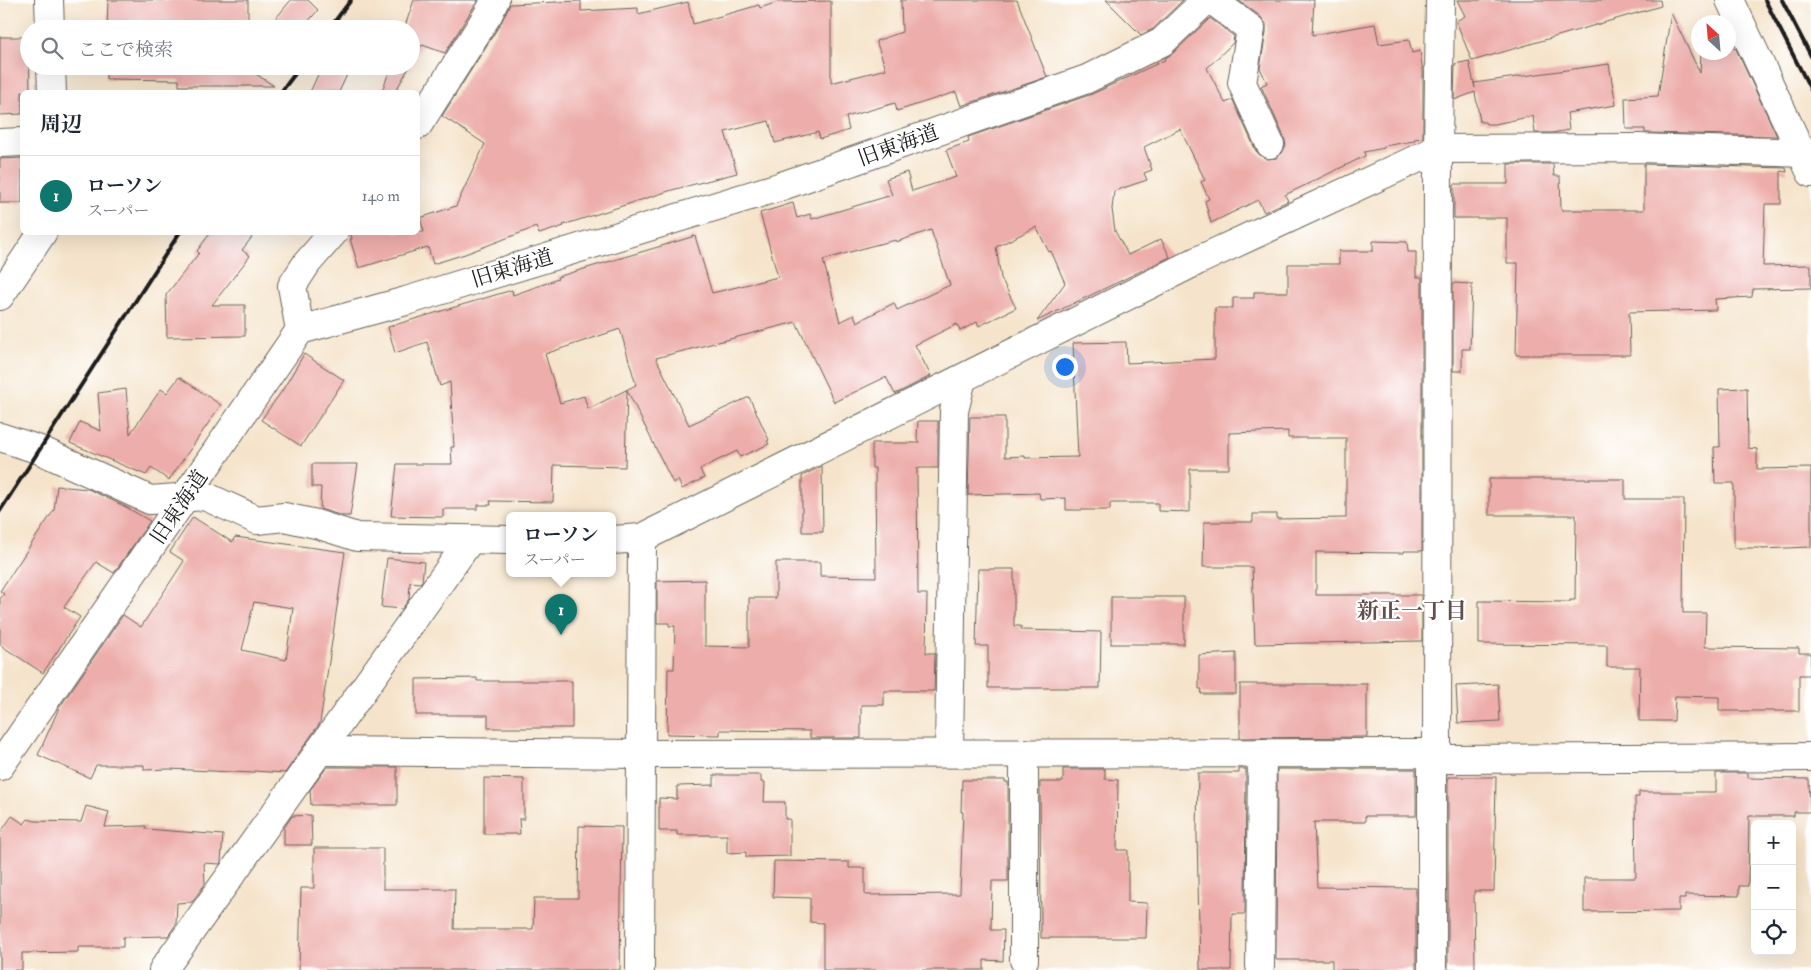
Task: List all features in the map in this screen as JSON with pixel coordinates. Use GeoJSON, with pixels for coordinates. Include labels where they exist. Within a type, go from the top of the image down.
{"type":"FeatureCollection","features":[{"type":"Feature","properties":{"kind":"street"},"geometry":{"type":"LineString","coordinates":[[49,0],[50,20]]}},
{"type":"Feature","properties":{"kind":"street"},"geometry":{"type":"LineString","coordinates":[[420,122],[489,13],[495,0]]}},
{"type":"Feature","properties":{"kind":"street","name":"旧東海道"},"geometry":{"type":"LineString","coordinates":[[0,766],[300,330],[406,300],[779,187],[1087,79],[1162,42],[1206,0]]}},
{"type":"Feature","properties":{"kind":"street"},"geometry":{"type":"LineString","coordinates":[[1212,0],[1251,29],[1242,83],[1270,144]]}},
{"type":"Feature","properties":{"kind":"street"},"geometry":{"type":"LineString","coordinates":[[1432,970],[1440,0]]}},
{"type":"Feature","properties":{"kind":"street"},"geometry":{"type":"LineString","coordinates":[[616,540],[642,538],[1197,262],[1438,149],[1636,148],[1807,159],[1730,0]]}},
{"type":"Feature","properties":{"kind":"street"},"geometry":{"type":"LineString","coordinates":[[51,75],[52,90]]}},
{"type":"Feature","properties":{"kind":"street"},"geometry":{"type":"LineString","coordinates":[[0,143],[20,142]]}},
{"type":"Feature","properties":{"kind":"street"},"geometry":{"type":"LineString","coordinates":[[0,296],[41,235]]}},
{"type":"Feature","properties":{"kind":"street"},"geometry":{"type":"LineString","coordinates":[[300,330],[292,286],[307,263],[331,235]]}},
{"type":"Feature","properties":{"kind":"street"},"geometry":{"type":"LineString","coordinates":[[949,753],[954,411],[962,379]]}},
{"type":"Feature","properties":{"kind":"street"},"geometry":{"type":"LineString","coordinates":[[0,437],[40,450],[150,500],[205,496],[257,520],[284,517],[316,524],[357,537],[506,540]]}},
{"type":"Feature","properties":{"kind":"street"},"geometry":{"type":"LineString","coordinates":[[640,970],[642,538]]}},
{"type":"Feature","properties":{"kind":"street"},"geometry":{"type":"LineString","coordinates":[[163,970],[470,540]]}},
{"type":"Feature","properties":{"kind":"street"},"geometry":{"type":"LineString","coordinates":[[319,751],[640,754],[1434,754],[1448,759],[1811,757]]}},
{"type":"Feature","properties":{"kind":"street"},"geometry":{"type":"LineString","coordinates":[[1024,753],[1024,960]]}},
{"type":"Feature","properties":{"kind":"street"},"geometry":{"type":"LineString","coordinates":[[1260,966],[1262,753]]}},
{"type":"Feature","properties":{"kind":"building"},"geometry":{"type":"Polygon","coordinates":[[[108,0],[248,0],[248,20],[107,20],[108,0]]]}},
{"type":"Feature","properties":{"kind":"building"},"geometry":{"type":"Polygon","coordinates":[[[291,0],[308,0],[318,10],[310,20],[274,20],[291,0]]]}},
{"type":"Feature","properties":{"kind":"building"},"geometry":{"type":"Polygon","coordinates":[[[414,0],[478,0],[445,53],[422,45],[420,48],[420,20],[407,20],[414,0]]]}},
{"type":"Feature","properties":{"kind":"building"},"geometry":{"type":"Polygon","coordinates":[[[901,0],[1017,0],[1047,77],[961,106],[956,92],[897,111],[895,103],[846,117],[849,130],[820,139],[818,132],[775,143],[769,121],[725,132],[737,173],[672,190],[539,234],[536,227],[433,264],[428,247],[359,268],[350,239],[352,239],[351,235],[420,235],[420,232],[424,232],[420,218],[456,206],[485,144],[442,116],[502,21],[510,4],[581,1],[581,11],[638,8],[638,14],[688,2],[693,24],[759,5],[760,8],[778,2],[831,1],[831,83],[886,69],[876,41],[902,32],[901,0]]]}},
{"type":"Feature","properties":{"kind":"building"},"geometry":{"type":"Polygon","coordinates":[[[1106,0],[1183,0],[1153,29],[1141,35],[1106,0]]]}},
{"type":"Feature","properties":{"kind":"building"},"geometry":{"type":"Polygon","coordinates":[[[1238,0],[1314,0],[1312,35],[1375,24],[1379,44],[1409,40],[1412,53],[1420,51],[1423,71],[1423,138],[1364,152],[1365,156],[1285,195],[1288,201],[1264,212],[1258,200],[1211,223],[1205,201],[1209,199],[1201,182],[1205,180],[1180,129],[1144,147],[1152,170],[1144,173],[1147,180],[1114,191],[1112,209],[1115,231],[1128,255],[1161,239],[1170,257],[1037,321],[1065,283],[1051,251],[1049,252],[1036,227],[996,247],[1001,278],[1016,308],[979,326],[977,322],[960,331],[957,324],[915,345],[931,376],[895,394],[886,377],[834,402],[796,322],[656,358],[689,425],[749,397],[769,440],[767,441],[769,444],[740,457],[737,451],[700,469],[704,478],[682,489],[678,480],[673,483],[627,390],[625,467],[554,465],[553,502],[490,501],[491,505],[478,505],[478,509],[443,509],[443,517],[391,516],[397,464],[452,464],[451,447],[454,447],[450,382],[440,386],[427,342],[395,353],[388,327],[512,290],[513,295],[558,279],[557,277],[695,236],[712,293],[778,277],[760,213],[793,203],[797,218],[810,214],[812,219],[892,195],[886,179],[907,172],[912,191],[956,177],[946,150],[969,142],[968,137],[1092,94],[1165,60],[1210,18],[1234,36],[1233,43],[1207,68],[1225,103],[1233,100],[1256,151],[1268,159],[1276,158],[1282,153],[1286,145],[1261,86],[1267,83],[1260,68],[1266,24],[1260,16],[1238,0]],[[931,230],[896,242],[896,240],[871,246],[823,260],[840,322],[854,315],[857,322],[894,303],[897,310],[950,285],[931,230]],[[620,329],[545,354],[560,403],[584,396],[588,409],[636,385],[620,329]]]}},
{"type":"Feature","properties":{"kind":"building"},"geometry":{"type":"Polygon","coordinates":[[[1457,0],[1660,0],[1661,6],[1472,61],[1456,21],[1465,16],[1457,0]]]}},
{"type":"Feature","properties":{"kind":"building"},"geometry":{"type":"Polygon","coordinates":[[[1671,13],[1691,54],[1691,60],[1694,60],[1700,73],[1701,60],[1736,60],[1736,49],[1777,136],[1645,133],[1645,129],[1626,129],[1625,98],[1658,96],[1671,13]]]}},
{"type":"Feature","properties":{"kind":"building"},"geometry":{"type":"Polygon","coordinates":[[[0,37],[20,37],[20,75],[30,75],[30,90],[20,90],[20,114],[0,115],[0,37]]]}},
{"type":"Feature","properties":{"kind":"building"},"geometry":{"type":"Polygon","coordinates":[[[1469,61],[1475,88],[1474,83],[1609,64],[1616,105],[1567,113],[1569,130],[1552,133],[1535,133],[1533,116],[1495,124],[1486,124],[1485,122],[1480,122],[1475,92],[1454,100],[1455,64],[1469,61]]]}},
{"type":"Feature","properties":{"kind":"building"},"geometry":{"type":"Polygon","coordinates":[[[106,75],[258,75],[274,86],[179,86],[179,80],[106,79],[106,75]]]}},
{"type":"Feature","properties":{"kind":"building"},"geometry":{"type":"Polygon","coordinates":[[[318,75],[347,75],[340,90],[311,90],[318,75]]]}},
{"type":"Feature","properties":{"kind":"building"},"geometry":{"type":"Polygon","coordinates":[[[388,75],[405,75],[396,90],[383,90],[388,75]]]}},
{"type":"Feature","properties":{"kind":"building"},"geometry":{"type":"Polygon","coordinates":[[[20,158],[20,203],[0,203],[0,159],[20,158]]]}},
{"type":"Feature","properties":{"kind":"building"},"geometry":{"type":"Polygon","coordinates":[[[1508,164],[1553,164],[1554,176],[1560,176],[1561,210],[1644,210],[1644,164],[1786,168],[1787,172],[1781,171],[1781,204],[1765,204],[1763,266],[1811,265],[1811,288],[1753,289],[1752,297],[1715,299],[1716,310],[1629,312],[1630,355],[1516,355],[1518,263],[1507,263],[1507,218],[1454,218],[1454,184],[1508,184],[1508,164]]]}},
{"type":"Feature","properties":{"kind":"building"},"geometry":{"type":"Polygon","coordinates":[[[209,235],[254,235],[242,250],[250,256],[212,305],[245,305],[245,336],[167,337],[166,295],[199,253],[197,251],[209,235]]]}},
{"type":"Feature","properties":{"kind":"building"},"geometry":{"type":"Polygon","coordinates":[[[1373,241],[1407,242],[1408,252],[1416,252],[1416,277],[1422,277],[1422,551],[1404,551],[1404,553],[1316,552],[1316,595],[1422,595],[1422,641],[1255,644],[1252,567],[1203,567],[1204,522],[1253,522],[1253,514],[1277,514],[1277,519],[1346,518],[1346,438],[1288,438],[1288,431],[1229,433],[1229,469],[1190,469],[1190,512],[1158,511],[1158,503],[1110,503],[1110,510],[1066,510],[1066,498],[1040,499],[1039,493],[968,495],[970,417],[1005,417],[1005,457],[1078,457],[1073,343],[1126,342],[1127,363],[1215,359],[1215,308],[1233,308],[1233,298],[1254,298],[1254,292],[1288,292],[1288,264],[1339,264],[1339,251],[1373,251],[1373,241]]]}},
{"type":"Feature","properties":{"kind":"building"},"geometry":{"type":"Polygon","coordinates":[[[1453,283],[1472,284],[1470,349],[1462,349],[1462,371],[1453,371],[1453,283]]]}},
{"type":"Feature","properties":{"kind":"building"},"geometry":{"type":"Polygon","coordinates":[[[304,354],[344,380],[301,446],[261,420],[282,391],[304,354]]]}},
{"type":"Feature","properties":{"kind":"building"},"geometry":{"type":"Polygon","coordinates":[[[179,377],[221,405],[169,480],[151,468],[146,475],[70,443],[80,422],[101,431],[98,393],[126,389],[130,434],[161,389],[167,393],[179,377]]]}},
{"type":"Feature","properties":{"kind":"building"},"geometry":{"type":"Polygon","coordinates":[[[1747,388],[1748,448],[1757,449],[1757,469],[1811,468],[1811,547],[1734,548],[1734,483],[1715,483],[1714,447],[1720,447],[1719,389],[1747,388]]]}},
{"type":"Feature","properties":{"kind":"building"},"geometry":{"type":"Polygon","coordinates":[[[918,421],[938,421],[938,468],[917,468],[918,594],[927,594],[926,653],[935,653],[934,691],[884,691],[884,705],[861,705],[861,738],[810,738],[810,731],[720,730],[720,735],[667,734],[668,669],[674,669],[675,626],[669,626],[669,623],[657,623],[657,581],[705,580],[705,646],[749,647],[749,598],[776,598],[776,562],[820,562],[820,576],[876,577],[875,468],[872,468],[872,443],[919,443],[917,439],[918,421]]]}},
{"type":"Feature","properties":{"kind":"building"},"geometry":{"type":"Polygon","coordinates":[[[312,464],[358,464],[350,516],[343,516],[320,509],[321,487],[312,487],[312,464]]]}},
{"type":"Feature","properties":{"kind":"building"},"geometry":{"type":"Polygon","coordinates":[[[822,466],[823,532],[802,532],[802,476],[822,466]]]}},
{"type":"Feature","properties":{"kind":"building"},"geometry":{"type":"Polygon","coordinates":[[[1489,479],[1625,479],[1625,499],[1684,499],[1683,613],[1706,613],[1705,647],[1799,648],[1799,653],[1811,653],[1810,675],[1799,675],[1799,711],[1719,711],[1719,697],[1675,696],[1674,721],[1639,721],[1640,667],[1607,667],[1607,645],[1479,644],[1479,601],[1570,602],[1570,600],[1575,600],[1576,515],[1489,515],[1489,479]]]}},
{"type":"Feature","properties":{"kind":"building"},"geometry":{"type":"Polygon","coordinates":[[[57,486],[88,489],[150,521],[114,573],[96,562],[64,607],[80,617],[43,673],[0,645],[0,599],[4,594],[0,591],[54,510],[57,486]]]}},
{"type":"Feature","properties":{"kind":"building"},"geometry":{"type":"Polygon","coordinates":[[[193,517],[232,542],[235,537],[345,552],[320,723],[285,773],[169,769],[144,770],[144,765],[96,765],[90,778],[38,755],[59,708],[123,615],[141,627],[184,561],[170,552],[193,517]],[[254,602],[242,650],[286,660],[293,608],[254,602]]]}},
{"type":"Feature","properties":{"kind":"building"},"geometry":{"type":"Polygon","coordinates":[[[387,558],[424,562],[422,581],[420,583],[410,582],[409,599],[402,609],[381,607],[387,558]]]}},
{"type":"Feature","properties":{"kind":"building"},"geometry":{"type":"Polygon","coordinates":[[[978,569],[1014,569],[1014,626],[1021,626],[1021,630],[1101,632],[1100,688],[988,688],[988,646],[976,646],[978,569]]]}},
{"type":"Feature","properties":{"kind":"building"},"geometry":{"type":"Polygon","coordinates":[[[1111,597],[1184,597],[1184,644],[1111,644],[1111,597]]]}},
{"type":"Feature","properties":{"kind":"building"},"geometry":{"type":"Polygon","coordinates":[[[1236,653],[1236,694],[1201,694],[1202,689],[1199,689],[1199,655],[1236,653]]]}},
{"type":"Feature","properties":{"kind":"building"},"geometry":{"type":"Polygon","coordinates":[[[477,678],[477,681],[572,681],[572,728],[488,728],[488,715],[416,715],[416,679],[477,678]]]}},
{"type":"Feature","properties":{"kind":"building"},"geometry":{"type":"Polygon","coordinates":[[[1240,684],[1367,684],[1367,737],[1240,738],[1240,684]]]}},
{"type":"Feature","properties":{"kind":"building"},"geometry":{"type":"Polygon","coordinates":[[[1498,684],[1500,721],[1458,723],[1456,686],[1498,684]]]}},
{"type":"Feature","properties":{"kind":"building"},"geometry":{"type":"Polygon","coordinates":[[[327,767],[397,767],[397,805],[311,805],[310,790],[327,767]]]}},
{"type":"Feature","properties":{"kind":"building"},"geometry":{"type":"Polygon","coordinates":[[[1063,769],[1105,769],[1105,779],[1118,780],[1117,850],[1128,850],[1128,902],[1147,903],[1146,938],[1041,938],[1040,782],[1063,782],[1063,769]]]}},
{"type":"Feature","properties":{"kind":"building"},"geometry":{"type":"Polygon","coordinates":[[[1239,769],[1246,769],[1245,914],[1232,914],[1231,970],[1200,970],[1197,835],[1198,773],[1239,773],[1239,769]]]}},
{"type":"Feature","properties":{"kind":"building"},"geometry":{"type":"Polygon","coordinates":[[[1277,769],[1416,769],[1416,816],[1365,816],[1365,822],[1314,822],[1317,887],[1416,888],[1416,970],[1332,970],[1332,960],[1276,960],[1277,769]]]}},
{"type":"Feature","properties":{"kind":"building"},"geometry":{"type":"Polygon","coordinates":[[[1716,773],[1748,773],[1748,778],[1809,779],[1810,812],[1794,812],[1794,816],[1749,816],[1748,886],[1739,886],[1739,896],[1685,895],[1685,899],[1679,899],[1679,911],[1584,912],[1584,878],[1636,877],[1635,797],[1639,797],[1639,792],[1716,792],[1716,773]]]}},
{"type":"Feature","properties":{"kind":"building"},"geometry":{"type":"Polygon","coordinates":[[[714,775],[761,775],[761,782],[765,782],[764,802],[785,802],[785,819],[790,819],[790,856],[746,857],[746,852],[727,853],[727,835],[677,835],[677,831],[659,831],[659,798],[677,799],[677,786],[714,785],[714,775]]]}},
{"type":"Feature","properties":{"kind":"building"},"geometry":{"type":"Polygon","coordinates":[[[1448,777],[1496,777],[1494,891],[1474,891],[1475,970],[1448,970],[1448,777]]]}},
{"type":"Feature","properties":{"kind":"building"},"geometry":{"type":"Polygon","coordinates":[[[484,778],[524,779],[524,819],[519,819],[520,834],[484,834],[484,778]]]}},
{"type":"Feature","properties":{"kind":"building"},"geometry":{"type":"Polygon","coordinates":[[[962,780],[1005,780],[1005,782],[1008,782],[1008,881],[992,881],[991,930],[1004,930],[1003,961],[984,960],[984,970],[823,970],[823,923],[810,922],[810,898],[773,897],[774,861],[849,862],[849,868],[865,868],[865,895],[960,894],[963,812],[961,812],[962,780]]]}},
{"type":"Feature","properties":{"kind":"building"},"geometry":{"type":"Polygon","coordinates":[[[86,806],[109,812],[105,827],[146,826],[146,829],[223,835],[221,862],[220,864],[204,863],[205,884],[192,902],[177,903],[176,924],[168,936],[123,937],[123,947],[78,947],[78,952],[22,953],[22,970],[0,970],[0,833],[12,816],[24,824],[28,819],[35,821],[81,822],[86,806]]]}},
{"type":"Feature","properties":{"kind":"building"},"geometry":{"type":"Polygon","coordinates":[[[311,815],[312,845],[284,845],[284,828],[292,816],[311,815]]]}},
{"type":"Feature","properties":{"kind":"building"},"geometry":{"type":"Polygon","coordinates":[[[579,826],[622,827],[620,970],[299,970],[301,888],[314,888],[314,848],[383,848],[383,889],[455,889],[454,929],[533,929],[534,898],[578,898],[579,826]]]}},
{"type":"Feature","properties":{"kind":"railway"},"geometry":{"type":"LineString","coordinates":[[336,20],[351,0]]}},
{"type":"Feature","properties":{"kind":"railway"},"geometry":{"type":"LineString","coordinates":[[1765,0],[1811,90]]}},
{"type":"Feature","properties":{"kind":"railway"},"geometry":{"type":"LineString","coordinates":[[1782,0],[1811,56]]}},
{"type":"Feature","properties":{"kind":"railway"},"geometry":{"type":"LineString","coordinates":[[283,90],[294,75]]}},
{"type":"Feature","properties":{"kind":"railway"},"geometry":{"type":"LineString","coordinates":[[0,511],[178,235]]}},
{"type":"Feature","properties":{"kind":"place","name":"ローソン"},"geometry":{"type":"Point","coordinates":[561,635]}},
{"type":"Feature","properties":{"kind":"district","name":"新正一丁目"},"geometry":{"type":"Point","coordinates":[1412,610]}}]}
